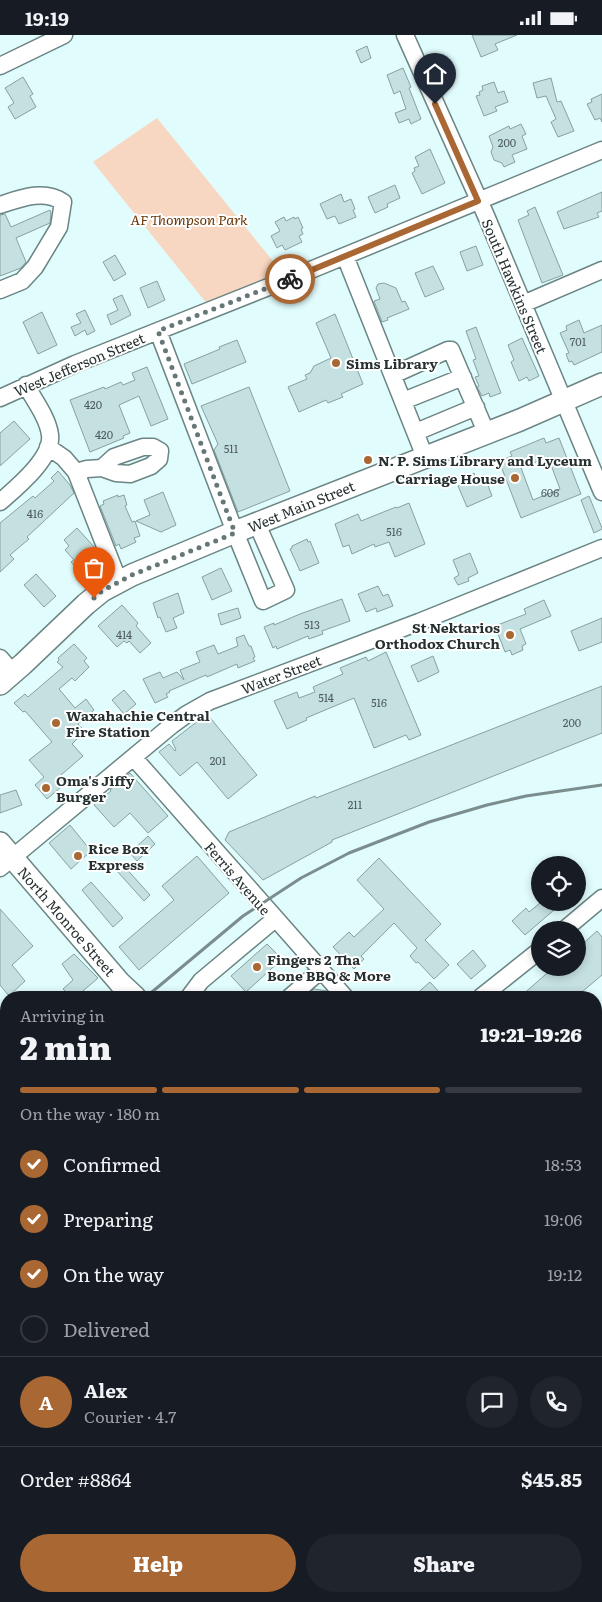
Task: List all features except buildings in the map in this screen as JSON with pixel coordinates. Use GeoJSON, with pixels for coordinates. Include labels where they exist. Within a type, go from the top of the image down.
{"type":"FeatureCollection","features":[{"type":"Feature","properties":{"kind":"main road","name":"West Main Street"},"geometry":{"type":"LineString","coordinates":[[4,671],[102,591],[132,575],[520,420],[602,384]]}},
{"type":"Feature","properties":{"kind":"main road","name":"North Monroe Street"},"geometry":{"type":"LineString","coordinates":[[4,856],[129,991]]}},
{"type":"Feature","properties":{"kind":"street"},"geometry":{"type":"LineString","coordinates":[[0,66],[64,35]]}},
{"type":"Feature","properties":{"kind":"street","name":"South Hawkins Street"},"geometry":{"type":"LineString","coordinates":[[405,35],[478,201],[487,217],[602,492]]}},
{"type":"Feature","properties":{"kind":"street","name":"West Jefferson Street"},"geometry":{"type":"LineString","coordinates":[[0,398],[26,385],[602,150]]}},
{"type":"Feature","properties":{"kind":"street"},"geometry":{"type":"LineString","coordinates":[[0,205],[26,196],[54,196],[63,202],[59,227],[35,267],[22,281],[0,290]]}},
{"type":"Feature","properties":{"kind":"street"},"geometry":{"type":"LineString","coordinates":[[345,256],[425,457]]}},
{"type":"Feature","properties":{"kind":"street"},"geometry":{"type":"LineString","coordinates":[[523,304],[602,270]]}},
{"type":"Feature","properties":{"kind":"street"},"geometry":{"type":"LineString","coordinates":[[158,331],[263,601],[286,591],[257,524]]}},
{"type":"Feature","properties":{"kind":"street"},"geometry":{"type":"LineString","coordinates":[[393,375],[448,350],[451,351],[486,432]]}},
{"type":"Feature","properties":{"kind":"street"},"geometry":{"type":"LineString","coordinates":[[403,401],[463,377]]}},
{"type":"Feature","properties":{"kind":"street"},"geometry":{"type":"LineString","coordinates":[[0,502],[34,469],[48,447],[50,434],[26,385]]}},
{"type":"Feature","properties":{"kind":"street"},"geometry":{"type":"LineString","coordinates":[[416,432],[476,407]]}},
{"type":"Feature","properties":{"kind":"street"},"geometry":{"type":"LineString","coordinates":[[48,447],[64,457],[76,472],[119,582]]}},
{"type":"Feature","properties":{"kind":"street"},"geometry":{"type":"LineString","coordinates":[[76,472],[102,468]]}},
{"type":"Feature","properties":{"kind":"street","name":"Water Street"},"geometry":{"type":"LineString","coordinates":[[4,856],[134,758],[187,714],[210,701],[419,622],[602,549]]}},
{"type":"Feature","properties":{"kind":"street","name":"Ferris Avenue"},"geometry":{"type":"LineString","coordinates":[[134,758],[339,991]]}},
{"type":"Feature","properties":{"kind":"street"},"geometry":{"type":"LineString","coordinates":[[578,921],[598,908]]}},
{"type":"Feature","properties":{"kind":"street"},"geometry":{"type":"LineString","coordinates":[[194,991],[202,981],[275,919]]}},
{"type":"Feature","properties":{"kind":"street"},"geometry":{"type":"LineString","coordinates":[[492,991],[531,958]]}},
{"type":"Feature","properties":{"kind":"street"},"geometry":{"type":"LineString","coordinates":[[297,991],[321,970]]}},
{"type":"Feature","properties":{"kind":"green space","name":"AF Thompson Park"},"geometry":{"type":"Polygon","coordinates":[[[157,118],[285,276],[208,305],[93,162],[157,118]]]}},
{"type":"Feature","properties":{"kind":"railway"},"geometry":{"type":"LineString","coordinates":[[153,991],[243,916],[301,878],[349,853],[429,822],[487,805],[526,796],[602,785]]}},
{"type":"Feature","properties":{"kind":"way so far"},"geometry":{"type":"LineString","coordinates":[[94,598],[102,591],[132,575],[235,533],[158,331],[290,279]]}},
{"type":"Feature","properties":{"kind":"place","name":"Sims Library"},"geometry":{"type":"Point","coordinates":[336,363]}},
{"type":"Feature","properties":{"kind":"place","name":"N. P. Sims Library and Lyceum"},"geometry":{"type":"Point","coordinates":[368,460]}},
{"type":"Feature","properties":{"kind":"place","name":"Carriage House"},"geometry":{"type":"Point","coordinates":[515,478]}},
{"type":"Feature","properties":{"kind":"place","name":"St Nektarios Orthodox Church"},"geometry":{"type":"Point","coordinates":[510,635]}},
{"type":"Feature","properties":{"kind":"place","name":"Waxahachie Central Fire Station"},"geometry":{"type":"Point","coordinates":[56,723]}},
{"type":"Feature","properties":{"kind":"place","name":"Oma's Jiffy Burger"},"geometry":{"type":"Point","coordinates":[46,788]}},
{"type":"Feature","properties":{"kind":"place","name":"Rice Box Express"},"geometry":{"type":"Point","coordinates":[78,856]}},
{"type":"Feature","properties":{"kind":"place","name":"Fingers 2 Tha Bone BBQ & More"},"geometry":{"type":"Point","coordinates":[257,967]}},
{"type":"Feature","properties":{"kind":"route"},"geometry":{"type":"LineString","coordinates":[[290,279],[478,201],[435,104]]}}]}
